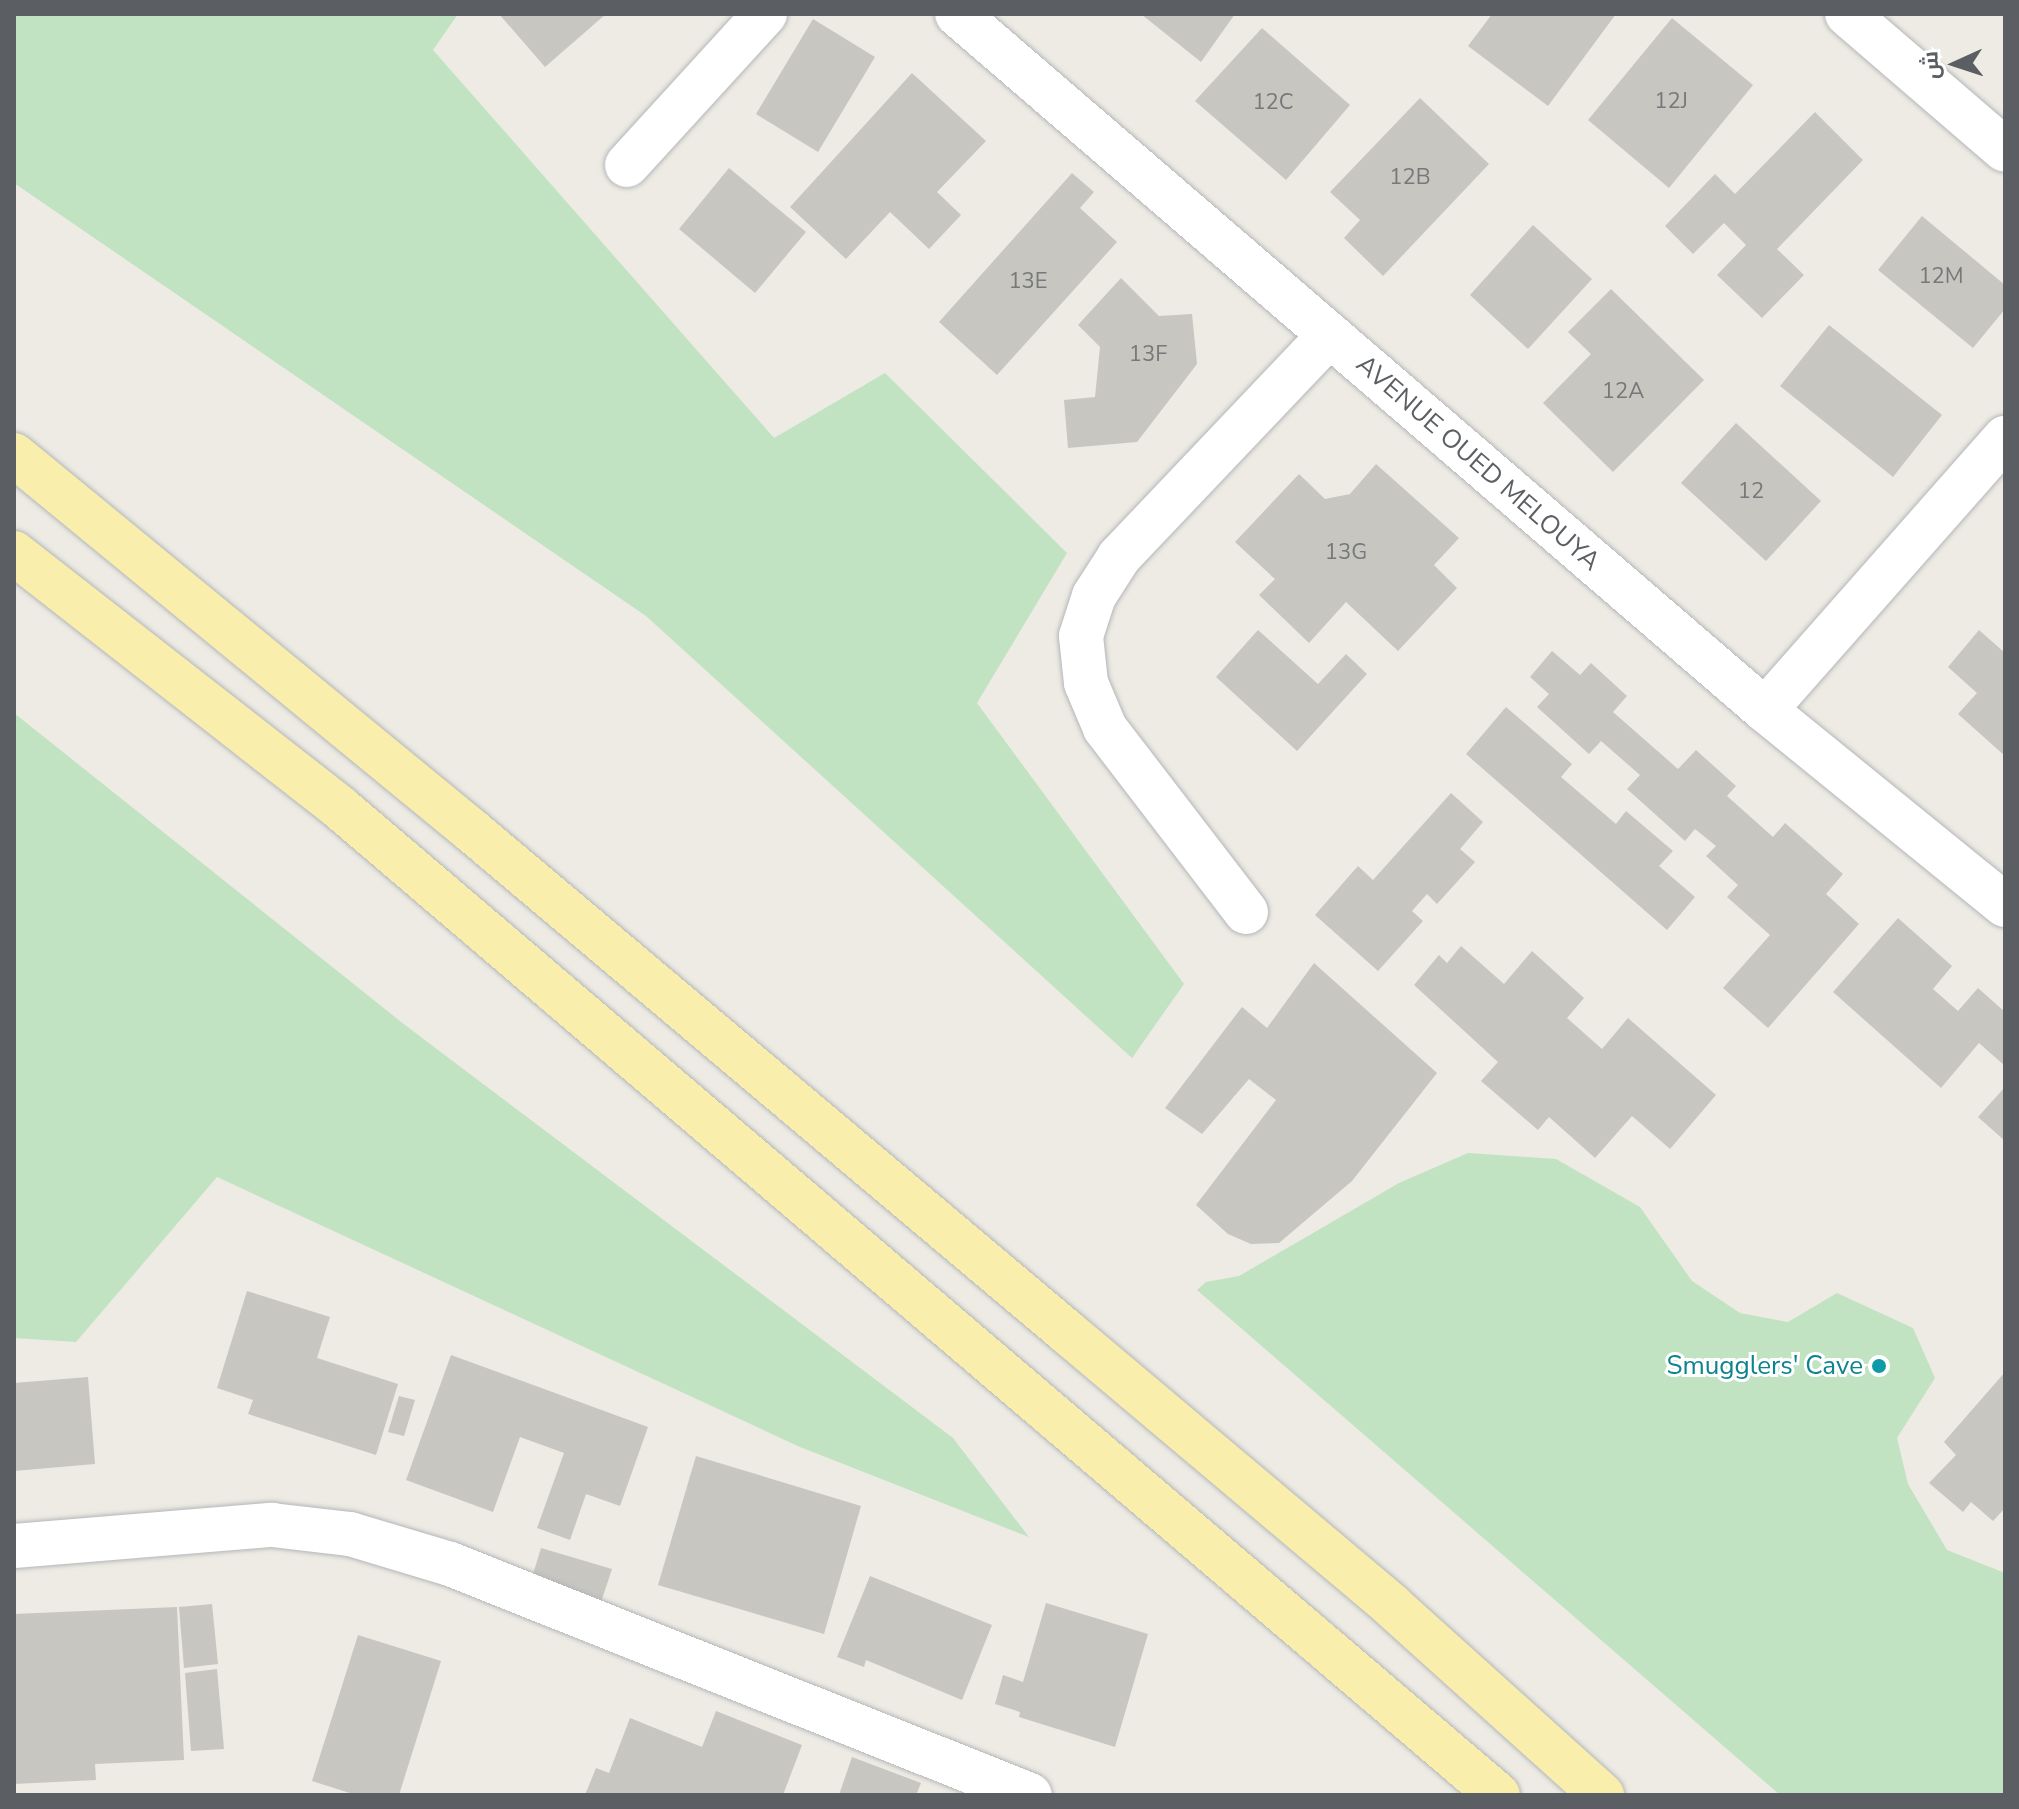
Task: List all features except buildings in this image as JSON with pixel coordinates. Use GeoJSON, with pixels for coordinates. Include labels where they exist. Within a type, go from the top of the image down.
{"type":"FeatureCollection","features":[{"type":"Feature","properties":{"kind":"main road"},"geometry":{"type":"LineString","coordinates":[[14,455],[472,831],[1392,1606],[1602,1795]]}},
{"type":"Feature","properties":{"kind":"main road"},"geometry":{"type":"LineString","coordinates":[[14,553],[339,807],[1498,1795]]}},
{"type":"Feature","properties":{"kind":"street"},"geometry":{"type":"LineString","coordinates":[[627,165],[765,14]]}},
{"type":"Feature","properties":{"kind":"street","name":"AVENUE OUED MELOUYA"},"geometry":{"type":"LineString","coordinates":[[957,14],[1765,710],[2005,905]]}},
{"type":"Feature","properties":{"kind":"street"},"geometry":{"type":"LineString","coordinates":[[1847,14],[2005,150]]}},
{"type":"Feature","properties":{"kind":"street"},"geometry":{"type":"LineString","coordinates":[[1246,912],[1105,728],[1086,683],[1081,636],[1094,596],[1119,557],[1330,335]]}},
{"type":"Feature","properties":{"kind":"street"},"geometry":{"type":"LineString","coordinates":[[1765,710],[2005,438]]}},
{"type":"Feature","properties":{"kind":"street"},"geometry":{"type":"LineString","coordinates":[[14,1546],[272,1525],[350,1534],[464,1570],[1030,1795]]}},
{"type":"Feature","properties":{"kind":"green space"},"geometry":{"type":"Polygon","coordinates":[[[14,14],[458,14],[433,50],[774,438],[885,373],[1067,553],[977,703],[1184,984],[1132,1058],[646,616],[14,183],[14,14]]]}},
{"type":"Feature","properties":{"kind":"green space"},"geometry":{"type":"Polygon","coordinates":[[[14,713],[405,1025],[953,1438],[1029,1537],[800,1447],[217,1177],[76,1342],[14,1338],[14,713]]]}},
{"type":"Feature","properties":{"kind":"green space"},"geometry":{"type":"Polygon","coordinates":[[[1468,1153],[1556,1159],[1640,1207],[1692,1281],[1740,1313],[1788,1322],[1837,1293],[1913,1328],[1935,1378],[1897,1438],[1908,1484],[1947,1550],[2005,1573],[2005,1795],[1780,1795],[1197,1290],[1206,1282],[1239,1276],[1399,1183],[1468,1153]]]}},
{"type":"Feature","properties":{"kind":"place","name":"Smugglers' Cave"},"geometry":{"type":"Point","coordinates":[1879,1366]}}]}
